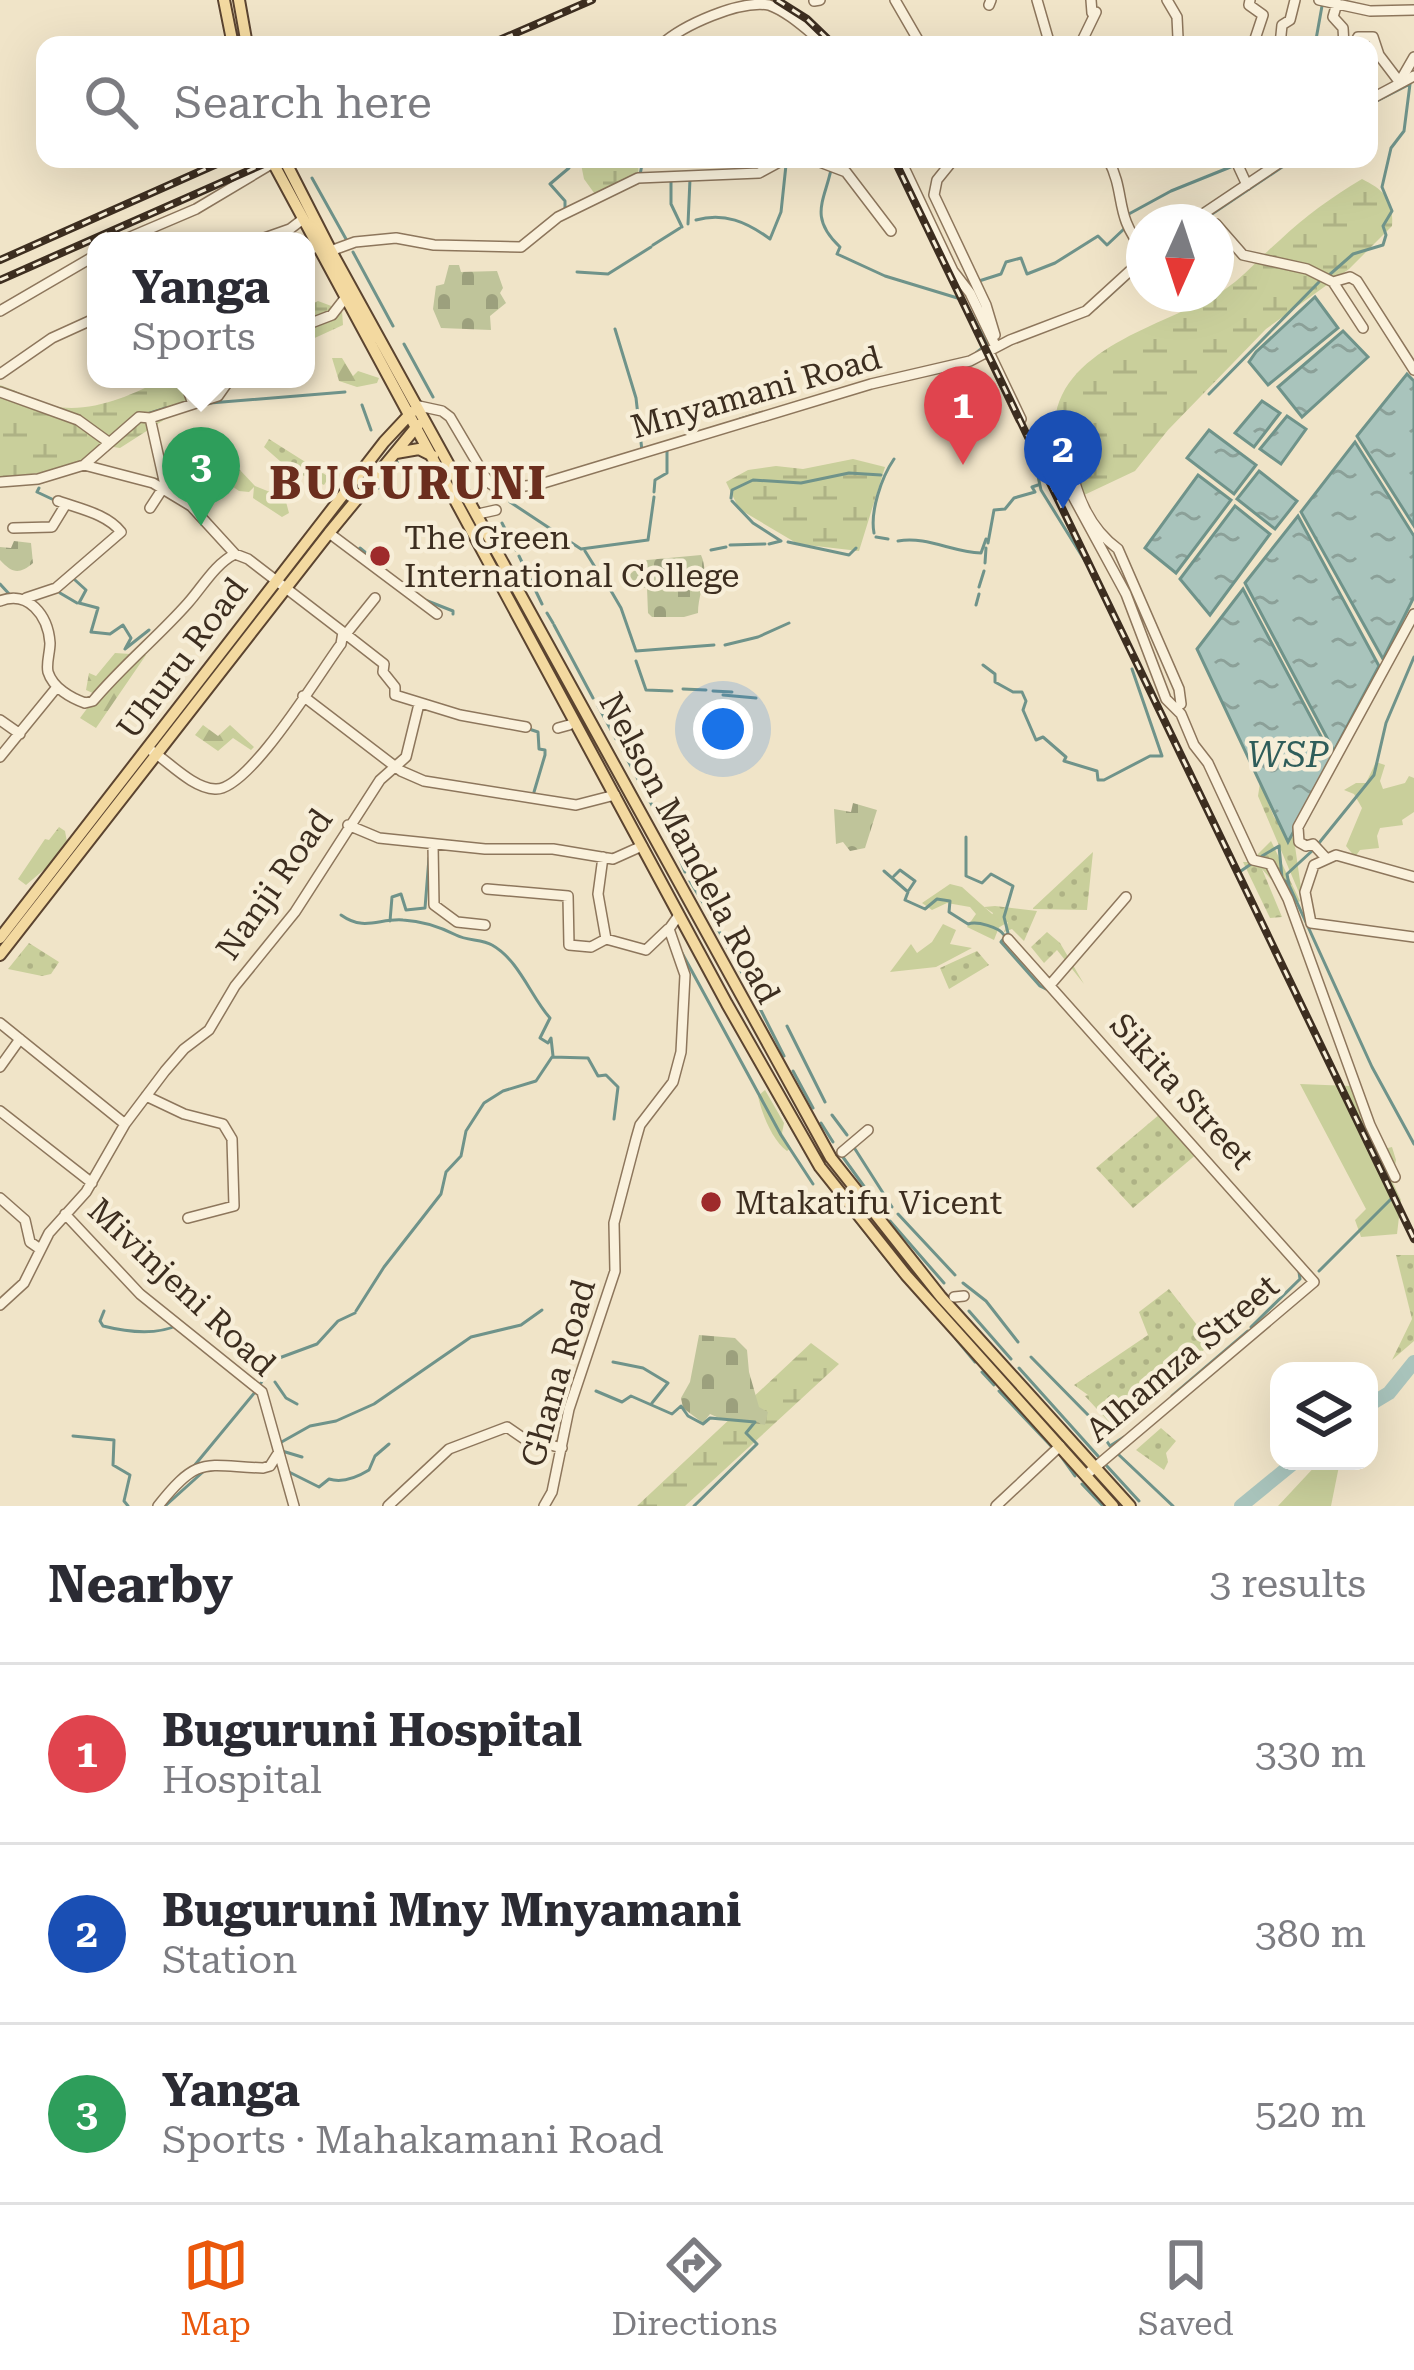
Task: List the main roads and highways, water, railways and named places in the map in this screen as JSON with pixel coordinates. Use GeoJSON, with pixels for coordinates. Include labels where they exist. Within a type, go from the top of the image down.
{"type":"FeatureCollection","features":[{"type":"Feature","properties":{"kind":"main road"},"geometry":{"type":"LineString","coordinates":[[224,0],[231,36]]}},
{"type":"Feature","properties":{"kind":"main road"},"geometry":{"type":"LineString","coordinates":[[239,0],[246,36]]}},
{"type":"Feature","properties":{"kind":"main road"},"geometry":{"type":"LineString","coordinates":[[280,168],[310,232]]}},
{"type":"Feature","properties":{"kind":"main road"},"geometry":{"type":"LineString","coordinates":[[280,168],[310,232]]}},
{"type":"Feature","properties":{"kind":"main road"},"geometry":{"type":"LineString","coordinates":[[319,251],[414,410],[426,418]]}},
{"type":"Feature","properties":{"kind":"main road"},"geometry":{"type":"LineString","coordinates":[[319,251],[414,410]]}},
{"type":"Feature","properties":{"kind":"main road","name":"Uhuru Road"},"geometry":{"type":"LineString","coordinates":[[0,938],[152,750],[414,410]]}},
{"type":"Feature","properties":{"kind":"main road","name":"Uhuru Road"},"geometry":{"type":"LineString","coordinates":[[280,586],[426,418]]}},
{"type":"Feature","properties":{"kind":"main road","name":"Nelson Mandela Road"},"geometry":{"type":"LineString","coordinates":[[426,418],[433,456],[820,1167],[1056,1451],[1096,1470],[1113,1506]]}},
{"type":"Feature","properties":{"kind":"main road","name":"Nelson Mandela Road"},"geometry":{"type":"LineString","coordinates":[[426,418],[831,1159],[941,1297],[1130,1506]]}},
{"type":"Feature","properties":{"kind":"main road"},"geometry":{"type":"LineString","coordinates":[[393,454],[411,449],[433,456]]}},
{"type":"Feature","properties":{"kind":"main road","name":"Uhuru Road"},"geometry":{"type":"LineString","coordinates":[[0,955],[134,784],[152,750]]}},
{"type":"Feature","properties":{"kind":"water"},"geometry":{"type":"Polygon","coordinates":[[[1315,297],[1338,328],[1268,385],[1249,362],[1315,297]]]}},
{"type":"Feature","properties":{"kind":"water"},"geometry":{"type":"Polygon","coordinates":[[[1343,331],[1368,357],[1302,417],[1278,387],[1343,331]]]}},
{"type":"Feature","properties":{"kind":"water"},"geometry":{"type":"Polygon","coordinates":[[[1407,374],[1414,381],[1414,526],[1357,436],[1407,374]]]}},
{"type":"Feature","properties":{"kind":"water"},"geometry":{"type":"Polygon","coordinates":[[[1262,401],[1280,413],[1254,447],[1235,433],[1262,401]]]}},
{"type":"Feature","properties":{"kind":"water"},"geometry":{"type":"Polygon","coordinates":[[[1287,416],[1306,429],[1281,464],[1260,449],[1287,416]]]}},
{"type":"Feature","properties":{"kind":"water"},"geometry":{"type":"Polygon","coordinates":[[[1209,430],[1256,465],[1234,494],[1187,458],[1209,430]]]}},
{"type":"Feature","properties":{"kind":"water","name":"WSP"},"geometry":{"type":"Polygon","coordinates":[[[1355,442],[1414,536],[1414,597],[1383,659],[1301,512],[1355,442]]]}},
{"type":"Feature","properties":{"kind":"water"},"geometry":{"type":"Polygon","coordinates":[[[1259,471],[1297,501],[1275,529],[1237,499],[1259,471]]]}},
{"type":"Feature","properties":{"kind":"water"},"geometry":{"type":"Polygon","coordinates":[[[1198,475],[1231,500],[1176,573],[1145,548],[1198,475]]]}},
{"type":"Feature","properties":{"kind":"water"},"geometry":{"type":"Polygon","coordinates":[[[1235,506],[1270,534],[1210,615],[1180,579],[1235,506]]]}},
{"type":"Feature","properties":{"kind":"water","name":"WSP"},"geometry":{"type":"Polygon","coordinates":[[[1298,516],[1379,666],[1334,751],[1245,583],[1298,516]]]}},
{"type":"Feature","properties":{"kind":"water","name":"WSP"},"geometry":{"type":"Polygon","coordinates":[[[1243,589],[1333,759],[1288,842],[1197,649],[1243,589]]]}},
{"type":"Feature","properties":{"kind":"waterway"},"geometry":{"type":"LineString","coordinates":[[1317,36],[1322,6]]}},
{"type":"Feature","properties":{"kind":"waterway"},"geometry":{"type":"LineString","coordinates":[[1378,100],[1410,84]]}},
{"type":"Feature","properties":{"kind":"waterway"},"geometry":{"type":"LineString","coordinates":[[1328,276],[1353,254],[1383,245],[1383,226],[1392,211],[1382,187],[1391,148],[1404,131],[1410,84]]}},
{"type":"Feature","properties":{"kind":"waterway"},"geometry":{"type":"LineString","coordinates":[[565,208],[565,201],[550,184],[569,168]]}},
{"type":"Feature","properties":{"kind":"waterway"},"geometry":{"type":"LineString","coordinates":[[640,175],[641,168]]}},
{"type":"Feature","properties":{"kind":"waterway"},"geometry":{"type":"LineString","coordinates":[[696,220],[735,220],[770,239],[781,212],[786,168]]}},
{"type":"Feature","properties":{"kind":"waterway"},"geometry":{"type":"LineString","coordinates":[[831,168],[821,216],[840,247],[837,254],[885,276],[964,300],[987,344],[976,353]]}},
{"type":"Feature","properties":{"kind":"waterway"},"geometry":{"type":"LineString","coordinates":[[1147,204],[1228,168]]}},
{"type":"Feature","properties":{"kind":"waterway"},"geometry":{"type":"LineString","coordinates":[[1227,204],[1281,168]]}},
{"type":"Feature","properties":{"kind":"waterway"},"geometry":{"type":"LineString","coordinates":[[312,178],[346,239]]}},
{"type":"Feature","properties":{"kind":"waterway"},"geometry":{"type":"LineString","coordinates":[[671,179],[671,204],[682,227]]}},
{"type":"Feature","properties":{"kind":"waterway"},"geometry":{"type":"LineString","coordinates":[[688,224],[690,179]]}},
{"type":"Feature","properties":{"kind":"waterway"},"geometry":{"type":"LineString","coordinates":[[653,245],[680,228]]}},
{"type":"Feature","properties":{"kind":"waterway"},"geometry":{"type":"LineString","coordinates":[[979,281],[1001,274],[1006,262],[1021,258],[1027,274],[1098,236],[1107,245],[1125,228]]}},
{"type":"Feature","properties":{"kind":"waterway"},"geometry":{"type":"LineString","coordinates":[[577,272],[608,274],[651,247]]}},
{"type":"Feature","properties":{"kind":"waterway"},"geometry":{"type":"LineString","coordinates":[[353,252],[393,326]]}},
{"type":"Feature","properties":{"kind":"waterway"},"geometry":{"type":"LineString","coordinates":[[1096,308],[1126,280]]}},
{"type":"Feature","properties":{"kind":"waterway"},"geometry":{"type":"LineString","coordinates":[[1209,394],[1319,282]]}},
{"type":"Feature","properties":{"kind":"waterway"},"geometry":{"type":"LineString","coordinates":[[615,329],[636,398],[642,451]]}},
{"type":"Feature","properties":{"kind":"waterway"},"geometry":{"type":"LineString","coordinates":[[404,344],[433,397]]}},
{"type":"Feature","properties":{"kind":"waterway"},"geometry":{"type":"LineString","coordinates":[[210,403],[345,392]]}},
{"type":"Feature","properties":{"kind":"waterway"},"geometry":{"type":"LineString","coordinates":[[362,405],[371,430]]}},
{"type":"Feature","properties":{"kind":"waterway"},"geometry":{"type":"LineString","coordinates":[[147,414],[166,408]]}},
{"type":"Feature","properties":{"kind":"waterway"},"geometry":{"type":"LineString","coordinates":[[740,419],[760,413]]}},
{"type":"Feature","properties":{"kind":"waterway"},"geometry":{"type":"LineString","coordinates":[[1029,435],[1041,490],[1090,569],[1222,844],[1238,873],[1254,862]]}},
{"type":"Feature","properties":{"kind":"waterway"},"geometry":{"type":"LineString","coordinates":[[654,492],[655,480],[667,473],[667,450]]}},
{"type":"Feature","properties":{"kind":"waterway"},"geometry":{"type":"LineString","coordinates":[[874,533],[878,495],[894,459]]}},
{"type":"Feature","properties":{"kind":"waterway"},"geometry":{"type":"LineString","coordinates":[[379,488],[398,464],[396,460]]}},
{"type":"Feature","properties":{"kind":"waterway"},"geometry":{"type":"LineString","coordinates":[[731,498],[732,490],[753,480],[801,483],[849,473],[881,475]]}},
{"type":"Feature","properties":{"kind":"waterway"},"geometry":{"type":"LineString","coordinates":[[988,543],[994,510],[1035,492],[1032,487],[1038,485]]}},
{"type":"Feature","properties":{"kind":"waterway"},"geometry":{"type":"LineString","coordinates":[[39,488],[37,492],[54,500]]}},
{"type":"Feature","properties":{"kind":"waterway"},"geometry":{"type":"LineString","coordinates":[[510,502],[581,549],[648,540],[654,497]]}},
{"type":"Feature","properties":{"kind":"waterway"},"geometry":{"type":"LineString","coordinates":[[732,501],[753,523],[781,541]]}},
{"type":"Feature","properties":{"kind":"waterway"},"geometry":{"type":"LineString","coordinates":[[502,523],[516,550]]}},
{"type":"Feature","properties":{"kind":"waterway"},"geometry":{"type":"LineString","coordinates":[[876,537],[888,539]]}},
{"type":"Feature","properties":{"kind":"waterway"},"geometry":{"type":"LineString","coordinates":[[898,541],[981,553],[986,539]]}},
{"type":"Feature","properties":{"kind":"waterway"},"geometry":{"type":"LineString","coordinates":[[769,544],[781,541]]}},
{"type":"Feature","properties":{"kind":"waterway"},"geometry":{"type":"LineString","coordinates":[[788,542],[849,555],[856,548]]}},
{"type":"Feature","properties":{"kind":"waterway"},"geometry":{"type":"LineString","coordinates":[[730,545],[765,544]]}},
{"type":"Feature","properties":{"kind":"waterway"},"geometry":{"type":"LineString","coordinates":[[711,550],[726,547]]}},
{"type":"Feature","properties":{"kind":"waterway"},"geometry":{"type":"LineString","coordinates":[[360,548],[372,558]]}},
{"type":"Feature","properties":{"kind":"waterway"},"geometry":{"type":"LineString","coordinates":[[985,563],[986,548]]}},
{"type":"Feature","properties":{"kind":"waterway"},"geometry":{"type":"LineString","coordinates":[[585,551],[603,580]]}},
{"type":"Feature","properties":{"kind":"waterway"},"geometry":{"type":"LineString","coordinates":[[519,556],[542,604]]}},
{"type":"Feature","properties":{"kind":"waterway"},"geometry":{"type":"LineString","coordinates":[[979,587],[984,571]]}},
{"type":"Feature","properties":{"kind":"waterway"},"geometry":{"type":"LineString","coordinates":[[75,580],[86,590],[79,603],[98,608],[91,632],[110,634],[123,625],[131,638],[125,649],[149,630]]}},
{"type":"Feature","properties":{"kind":"waterway"},"geometry":{"type":"LineString","coordinates":[[0,584],[11,596]]}},
{"type":"Feature","properties":{"kind":"waterway"},"geometry":{"type":"LineString","coordinates":[[607,584],[636,651],[714,645]]}},
{"type":"Feature","properties":{"kind":"waterway"},"geometry":{"type":"LineString","coordinates":[[60,593],[77,603]]}},
{"type":"Feature","properties":{"kind":"waterway"},"geometry":{"type":"LineString","coordinates":[[976,605],[979,594]]}},
{"type":"Feature","properties":{"kind":"waterway"},"geometry":{"type":"LineString","coordinates":[[425,600],[453,614]]}},
{"type":"Feature","properties":{"kind":"waterway"},"geometry":{"type":"LineString","coordinates":[[547,613],[553,623]]}},
{"type":"Feature","properties":{"kind":"waterway"},"geometry":{"type":"LineString","coordinates":[[725,645],[789,623]]}},
{"type":"Feature","properties":{"kind":"waterway"},"geometry":{"type":"LineString","coordinates":[[554,625],[593,698]]}},
{"type":"Feature","properties":{"kind":"waterway"},"geometry":{"type":"LineString","coordinates":[[1319,843],[1374,775],[1386,723],[1414,657]]}},
{"type":"Feature","properties":{"kind":"waterway"},"geometry":{"type":"LineString","coordinates":[[636,661],[646,690],[672,691]]}},
{"type":"Feature","properties":{"kind":"waterway"},"geometry":{"type":"LineString","coordinates":[[983,665],[995,674],[995,682],[1022,692],[1023,710],[1036,740],[1043,737],[1066,757],[1064,761],[1097,771],[1098,780],[1150,756],[1162,756],[1132,669]]}},
{"type":"Feature","properties":{"kind":"waterway"},"geometry":{"type":"LineString","coordinates":[[683,689],[706,690]]}},
{"type":"Feature","properties":{"kind":"waterway"},"geometry":{"type":"LineString","coordinates":[[713,691],[732,692]]}},
{"type":"Feature","properties":{"kind":"waterway"},"geometry":{"type":"LineString","coordinates":[[723,695],[756,698]]}},
{"type":"Feature","properties":{"kind":"waterway"},"geometry":{"type":"LineString","coordinates":[[598,706],[616,739]]}},
{"type":"Feature","properties":{"kind":"waterway"},"geometry":{"type":"LineString","coordinates":[[529,729],[538,732],[539,749],[545,750],[534,792]]}},
{"type":"Feature","properties":{"kind":"waterway"},"geometry":{"type":"LineString","coordinates":[[619,744],[654,809]]}},
{"type":"Feature","properties":{"kind":"waterway"},"geometry":{"type":"LineString","coordinates":[[656,812],[668,833]]}},
{"type":"Feature","properties":{"kind":"waterway"},"geometry":{"type":"LineString","coordinates":[[966,837],[966,876],[982,883],[991,874],[1013,886],[1004,917],[1008,933],[1001,942],[1050,991]]}},
{"type":"Feature","properties":{"kind":"waterway"},"geometry":{"type":"LineString","coordinates":[[673,842],[685,872]]}},
{"type":"Feature","properties":{"kind":"waterway"},"geometry":{"type":"LineString","coordinates":[[1262,856],[1279,846],[1282,878],[1414,1144]]}},
{"type":"Feature","properties":{"kind":"waterway"},"geometry":{"type":"LineString","coordinates":[[1289,885],[1287,874],[1312,851]]}},
{"type":"Feature","properties":{"kind":"waterway"},"geometry":{"type":"LineString","coordinates":[[390,921],[392,897],[401,894],[406,910],[425,908],[429,858]]}},
{"type":"Feature","properties":{"kind":"waterway"},"geometry":{"type":"LineString","coordinates":[[894,876],[900,870],[915,881],[909,890]]}},
{"type":"Feature","properties":{"kind":"waterway"},"geometry":{"type":"LineString","coordinates":[[884,871],[908,892],[905,900],[925,909],[937,899],[950,901],[949,912],[968,924],[988,925],[1004,935]]}},
{"type":"Feature","properties":{"kind":"waterway"},"geometry":{"type":"LineString","coordinates":[[690,881],[714,921]]}},
{"type":"Feature","properties":{"kind":"waterway"},"geometry":{"type":"LineString","coordinates":[[341,915],[365,924],[424,923],[492,945],[510,960],[550,1018],[540,1038],[548,1043],[551,1038],[553,1056]]}},
{"type":"Feature","properties":{"kind":"waterway"},"geometry":{"type":"LineString","coordinates":[[719,931],[730,952]]}},
{"type":"Feature","properties":{"kind":"waterway"},"geometry":{"type":"LineString","coordinates":[[682,953],[781,1135],[813,1184]]}},
{"type":"Feature","properties":{"kind":"waterway"},"geometry":{"type":"LineString","coordinates":[[735,959],[784,1056]]}},
{"type":"Feature","properties":{"kind":"waterway"},"geometry":{"type":"LineString","coordinates":[[787,1026],[825,1102]]}},
{"type":"Feature","properties":{"kind":"waterway"},"geometry":{"type":"LineString","coordinates":[[356,1311],[441,1194],[446,1172],[461,1156],[466,1131],[484,1103],[503,1091],[536,1081],[552,1057],[588,1058],[598,1076],[606,1075],[618,1087],[614,1119]]}},
{"type":"Feature","properties":{"kind":"waterway"},"geometry":{"type":"LineString","coordinates":[[793,1071],[813,1108]]}},
{"type":"Feature","properties":{"kind":"waterway"},"geometry":{"type":"LineString","coordinates":[[783,1113],[797,1136]]}},
{"type":"Feature","properties":{"kind":"waterway"},"geometry":{"type":"LineString","coordinates":[[832,1115],[847,1135]]}},
{"type":"Feature","properties":{"kind":"waterway"},"geometry":{"type":"LineString","coordinates":[[821,1123],[833,1142]]}},
{"type":"Feature","properties":{"kind":"waterway"},"geometry":{"type":"LineString","coordinates":[[855,1149],[892,1207]]}},
{"type":"Feature","properties":{"kind":"waterway"},"geometry":{"type":"LineString","coordinates":[[840,1153],[884,1214]]}},
{"type":"Feature","properties":{"kind":"waterway"},"geometry":{"type":"LineString","coordinates":[[835,1194],[896,1271]]}},
{"type":"Feature","properties":{"kind":"waterway"},"geometry":{"type":"LineString","coordinates":[[1319,1271],[1393,1197]]}},
{"type":"Feature","properties":{"kind":"waterway"},"geometry":{"type":"LineString","coordinates":[[898,1214],[955,1275]]}},
{"type":"Feature","properties":{"kind":"waterway"},"geometry":{"type":"LineString","coordinates":[[890,1221],[944,1283]]}},
{"type":"Feature","properties":{"kind":"waterway"},"geometry":{"type":"LineString","coordinates":[[1251,1327],[1300,1279],[1299,1272]]}},
{"type":"Feature","properties":{"kind":"waterway"},"geometry":{"type":"LineString","coordinates":[[963,1283],[986,1301],[1018,1342]]}},
{"type":"Feature","properties":{"kind":"waterway"},"geometry":{"type":"LineString","coordinates":[[278,1444],[310,1426],[336,1421],[374,1404],[471,1337],[521,1325],[542,1310]]}},
{"type":"Feature","properties":{"kind":"waterway"},"geometry":{"type":"LineString","coordinates":[[104,1311],[103,1326],[122,1330],[150,1332],[178,1325]]}},
{"type":"Feature","properties":{"kind":"waterway"},"geometry":{"type":"LineString","coordinates":[[969,1311],[1011,1359]]}},
{"type":"Feature","properties":{"kind":"waterway"},"geometry":{"type":"LineString","coordinates":[[261,1383],[271,1361],[317,1344],[338,1321],[355,1313]]}},
{"type":"Feature","properties":{"kind":"waterway"},"geometry":{"type":"LineString","coordinates":[[1172,1396],[1248,1331]]}},
{"type":"Feature","properties":{"kind":"waterway"},"geometry":{"type":"LineString","coordinates":[[956,1339],[975,1362]]}},
{"type":"Feature","properties":{"kind":"waterway"},"geometry":{"type":"LineString","coordinates":[[1031,1357],[1092,1419],[1110,1446],[1124,1437]]}},
{"type":"Feature","properties":{"kind":"waterway"},"geometry":{"type":"LineString","coordinates":[[613,1362],[643,1368],[668,1383],[652,1403]]}},
{"type":"Feature","properties":{"kind":"waterway"},"geometry":{"type":"LineString","coordinates":[[1378,1400],[1414,1362]]}},
{"type":"Feature","properties":{"kind":"waterway"},"geometry":{"type":"LineString","coordinates":[[1019,1368],[1098,1456]]}},
{"type":"Feature","properties":{"kind":"waterway"},"geometry":{"type":"LineString","coordinates":[[982,1372],[994,1385]]}},
{"type":"Feature","properties":{"kind":"waterway"},"geometry":{"type":"LineString","coordinates":[[275,1382],[297,1404]]}},
{"type":"Feature","properties":{"kind":"waterway"},"geometry":{"type":"LineString","coordinates":[[194,1466],[256,1391]]}},
{"type":"Feature","properties":{"kind":"waterway"},"geometry":{"type":"LineString","coordinates":[[596,1391],[622,1402],[631,1396],[672,1414],[681,1406],[703,1424],[710,1418],[755,1422],[746,1433],[757,1444],[694,1506]]}},
{"type":"Feature","properties":{"kind":"waterway"},"geometry":{"type":"LineString","coordinates":[[999,1391],[1051,1446]]}},
{"type":"Feature","properties":{"kind":"waterway"},"geometry":{"type":"LineString","coordinates":[[73,1436],[114,1440],[113,1465],[130,1475],[124,1501],[128,1506]]}},
{"type":"Feature","properties":{"kind":"waterway"},"geometry":{"type":"LineString","coordinates":[[287,1471],[319,1487],[329,1479],[349,1479],[369,1470],[375,1456],[389,1444]]}},
{"type":"Feature","properties":{"kind":"waterway"},"geometry":{"type":"LineString","coordinates":[[282,1451],[302,1457]]}},
{"type":"Feature","properties":{"kind":"waterway"},"geometry":{"type":"LineString","coordinates":[[1118,1454],[1173,1506]]}},
{"type":"Feature","properties":{"kind":"waterway"},"geometry":{"type":"LineString","coordinates":[[1060,1455],[1075,1476]]}},
{"type":"Feature","properties":{"kind":"waterway"},"geometry":{"type":"LineString","coordinates":[[1106,1465],[1139,1501]]}},
{"type":"Feature","properties":{"kind":"waterway"},"geometry":{"type":"LineString","coordinates":[[1241,1506],[1285,1470]]}},
{"type":"Feature","properties":{"kind":"waterway"},"geometry":{"type":"LineString","coordinates":[[165,1506],[204,1471]]}},
{"type":"Feature","properties":{"kind":"waterway"},"geometry":{"type":"LineString","coordinates":[[1082,1484],[1103,1506]]}},
{"type":"Feature","properties":{"kind":"railway"},"geometry":{"type":"LineString","coordinates":[[509,36],[592,0]]}},
{"type":"Feature","properties":{"kind":"railway"},"geometry":{"type":"LineString","coordinates":[[777,0],[825,36]]}},
{"type":"Feature","properties":{"kind":"railway"},"geometry":{"type":"LineString","coordinates":[[0,260],[208,168]]}},
{"type":"Feature","properties":{"kind":"railway"},"geometry":{"type":"LineString","coordinates":[[109,232],[255,168]]}},
{"type":"Feature","properties":{"kind":"railway"},"geometry":{"type":"LineString","coordinates":[[898,168],[1414,1239]]}},
{"type":"Feature","properties":{"kind":"railway"},"geometry":{"type":"LineString","coordinates":[[0,280],[87,242]]}},
{"type":"Feature","properties":{"kind":"place","name":"Buguruni Hospital"},"geometry":{"type":"Point","coordinates":[963,465]}},
{"type":"Feature","properties":{"kind":"place","name":"Buguruni Mny Mnyamani"},"geometry":{"type":"Point","coordinates":[1063,509]}},
{"type":"Feature","properties":{"kind":"place","name":"Yanga"},"geometry":{"type":"Point","coordinates":[201,526]}},
{"type":"Feature","properties":{"kind":"place","name":"The Green International College"},"geometry":{"type":"Point","coordinates":[380,556]}},
{"type":"Feature","properties":{"kind":"place","name":"Mtakatifu Vicent"},"geometry":{"type":"Point","coordinates":[711,1202]}},
{"type":"Feature","properties":{"kind":"district","name":"BUGURUNI"},"geometry":{"type":"Point","coordinates":[409,483]}}]}
